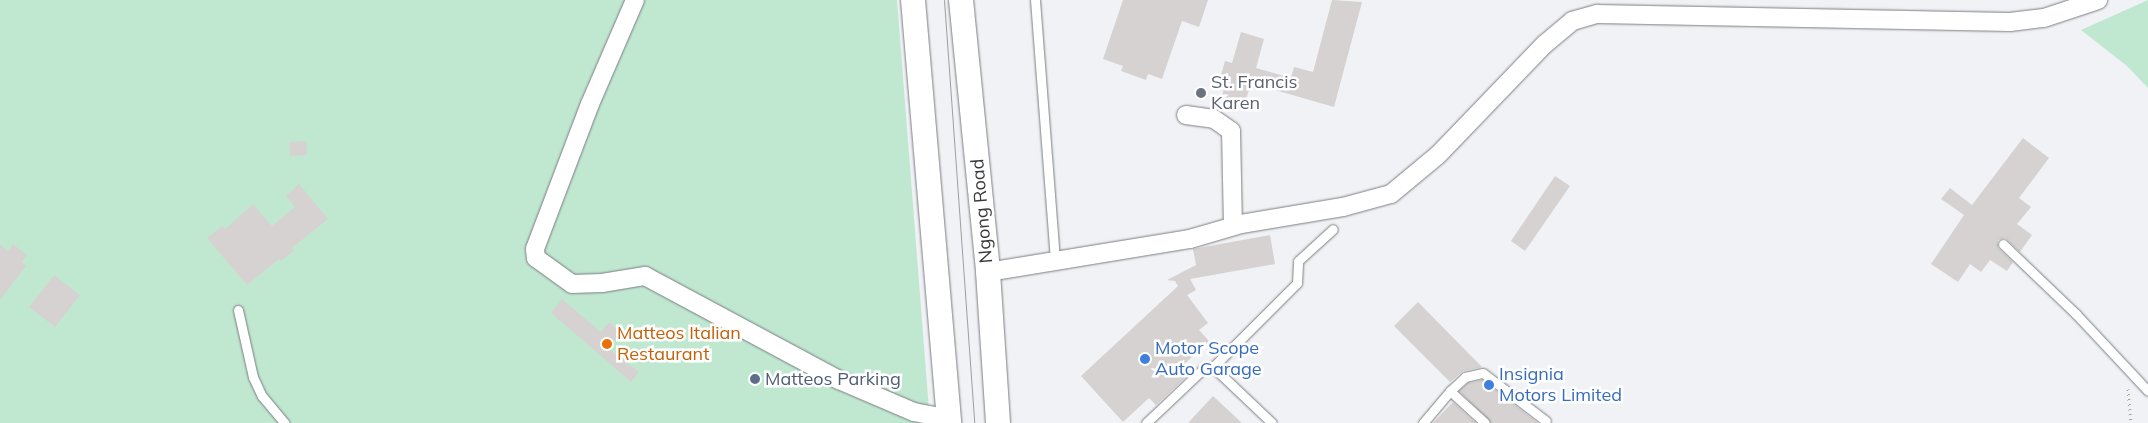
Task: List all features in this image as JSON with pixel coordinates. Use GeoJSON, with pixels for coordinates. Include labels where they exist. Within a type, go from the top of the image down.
{"type":"FeatureCollection","features":[{"type":"Feature","properties":{"kind":"main road"},"geometry":{"type":"LineString","coordinates":[[913,0],[949,421]]}},
{"type":"Feature","properties":{"kind":"main road","name":"Ngong Road"},"geometry":{"type":"LineString","coordinates":[[961,0],[988,272],[998,423]]}},
{"type":"Feature","properties":{"kind":"street"},"geometry":{"type":"LineString","coordinates":[[635,0],[590,104],[536,249],[536,258],[558,278],[572,284],[602,283],[645,276],[839,380],[914,412],[949,421]]}},
{"type":"Feature","properties":{"kind":"street"},"geometry":{"type":"LineString","coordinates":[[988,272],[1055,263],[1190,239],[1233,226],[1343,207],[1391,194],[1438,155],[1545,44],[1572,21],[1597,14],[2010,22],[2044,18],[2098,0]]}},
{"type":"Feature","properties":{"kind":"street"},"geometry":{"type":"LineString","coordinates":[[1186,115],[1214,120],[1231,131],[1233,226]]}},
{"type":"Feature","properties":{"kind":"lane"},"geometry":{"type":"LineString","coordinates":[[1035,0],[1055,263]]}},
{"type":"Feature","properties":{"kind":"lane"},"geometry":{"type":"LineString","coordinates":[[1146,423],[1204,368],[1213,367],[1298,283],[1298,261],[1333,229]]}},
{"type":"Feature","properties":{"kind":"lane"},"geometry":{"type":"LineString","coordinates":[[2002,244],[2076,314],[2148,391]]}},
{"type":"Feature","properties":{"kind":"lane"},"geometry":{"type":"LineString","coordinates":[[238,310],[253,377],[262,396],[285,423]]}},
{"type":"Feature","properties":{"kind":"lane"},"geometry":{"type":"LineString","coordinates":[[1213,367],[1272,423]]}},
{"type":"Feature","properties":{"kind":"lane"},"geometry":{"type":"LineString","coordinates":[[1423,423],[1465,376],[1484,373],[1546,421]]}},
{"type":"Feature","properties":{"kind":"lane"},"geometry":{"type":"LineString","coordinates":[[1450,391],[1485,423]]}},
{"type":"Feature","properties":{"kind":"green space"},"geometry":{"type":"Polygon","coordinates":[[[0,0],[897,0],[930,423],[0,423],[0,0]]]}},
{"type":"Feature","properties":{"kind":"green space"},"geometry":{"type":"Polygon","coordinates":[[[2148,0],[2148,88],[2127,66],[2081,30],[2148,0]]]}},
{"type":"Feature","properties":{"kind":"building"},"geometry":{"type":"Polygon","coordinates":[[[1123,0],[1208,0],[1199,27],[1182,21],[1162,79],[1148,74],[1146,80],[1121,71],[1123,66],[1103,59],[1123,0]]]}},
{"type":"Feature","properties":{"kind":"building"},"geometry":{"type":"Polygon","coordinates":[[[1332,0],[1362,2],[1334,107],[1251,83],[1243,109],[1220,102],[1228,76],[1221,75],[1225,61],[1232,63],[1241,32],[1264,39],[1256,68],[1291,78],[1294,67],[1313,72],[1332,0]]]}},
{"type":"Feature","properties":{"kind":"building"},"geometry":{"type":"Polygon","coordinates":[[[2023,138],[2049,158],[2019,198],[2031,207],[2017,224],[2032,235],[2020,252],[2005,238],[1998,240],[1998,248],[2013,262],[2007,271],[1990,260],[1981,272],[1970,264],[1958,282],[1931,264],[1964,215],[1941,199],[1950,188],[1972,205],[2023,138]]]}},
{"type":"Feature","properties":{"kind":"building"},"geometry":{"type":"Polygon","coordinates":[[[306,141],[307,155],[290,156],[289,142],[306,141]]]}},
{"type":"Feature","properties":{"kind":"building"},"geometry":{"type":"Polygon","coordinates":[[[1555,176],[1570,186],[1525,251],[1511,241],[1555,176]]]}},
{"type":"Feature","properties":{"kind":"building"},"geometry":{"type":"Polygon","coordinates":[[[299,184],[328,219],[292,248],[294,251],[281,261],[279,259],[247,285],[207,238],[222,226],[225,229],[253,204],[272,226],[295,207],[286,196],[299,184]]]}},
{"type":"Feature","properties":{"kind":"building","name":"Motor Scope Auto Garage"},"geometry":{"type":"Polygon","coordinates":[[[1270,235],[1275,264],[1190,279],[1196,290],[1187,295],[1208,323],[1199,330],[1209,341],[1177,371],[1185,378],[1156,405],[1149,398],[1123,422],[1081,376],[1178,286],[1175,281],[1167,280],[1196,265],[1193,249],[1270,235]]]}},
{"type":"Feature","properties":{"kind":"building"},"geometry":{"type":"Polygon","coordinates":[[[0,244],[8,251],[13,244],[27,255],[22,262],[26,266],[0,300],[0,244]]]}},
{"type":"Feature","properties":{"kind":"building"},"geometry":{"type":"Polygon","coordinates":[[[54,275],[80,295],[55,327],[29,307],[54,275]]]}},
{"type":"Feature","properties":{"kind":"building","name":"Matteos Italian Restaurant"},"geometry":{"type":"Polygon","coordinates":[[[562,299],[601,332],[609,322],[621,333],[608,348],[639,372],[631,382],[551,313],[562,299]]]}},
{"type":"Feature","properties":{"kind":"building"},"geometry":{"type":"Polygon","coordinates":[[[1418,302],[1482,367],[1463,371],[1450,382],[1394,326],[1418,302]]]}},
{"type":"Feature","properties":{"kind":"building"},"geometry":{"type":"Polygon","coordinates":[[[1482,380],[1538,423],[1491,423],[1459,391],[1468,383],[1482,380]]]}},
{"type":"Feature","properties":{"kind":"building"},"geometry":{"type":"Polygon","coordinates":[[[1213,396],[1242,423],[1188,423],[1213,396]]]}},
{"type":"Feature","properties":{"kind":"building"},"geometry":{"type":"Polygon","coordinates":[[[1453,402],[1476,423],[1433,423],[1453,402]]]}},
{"type":"Feature","properties":{"kind":"tram line"},"geometry":{"type":"LineString","coordinates":[[944,0],[974,423]]}},
{"type":"Feature","properties":{"kind":"place","name":"St. Francis Karen"},"geometry":{"type":"Point","coordinates":[1201,93]}},
{"type":"Feature","properties":{"kind":"place","name":"Matteos Italian Restaurant"},"geometry":{"type":"Point","coordinates":[607,344]}},
{"type":"Feature","properties":{"kind":"place","name":"Motor Scope Auto Garage"},"geometry":{"type":"Point","coordinates":[1145,359]}},
{"type":"Feature","properties":{"kind":"place","name":"Matteos Parking"},"geometry":{"type":"Point","coordinates":[755,379]}},
{"type":"Feature","properties":{"kind":"place","name":"Insignia Motors Limited"},"geometry":{"type":"Point","coordinates":[1489,385]}}]}
